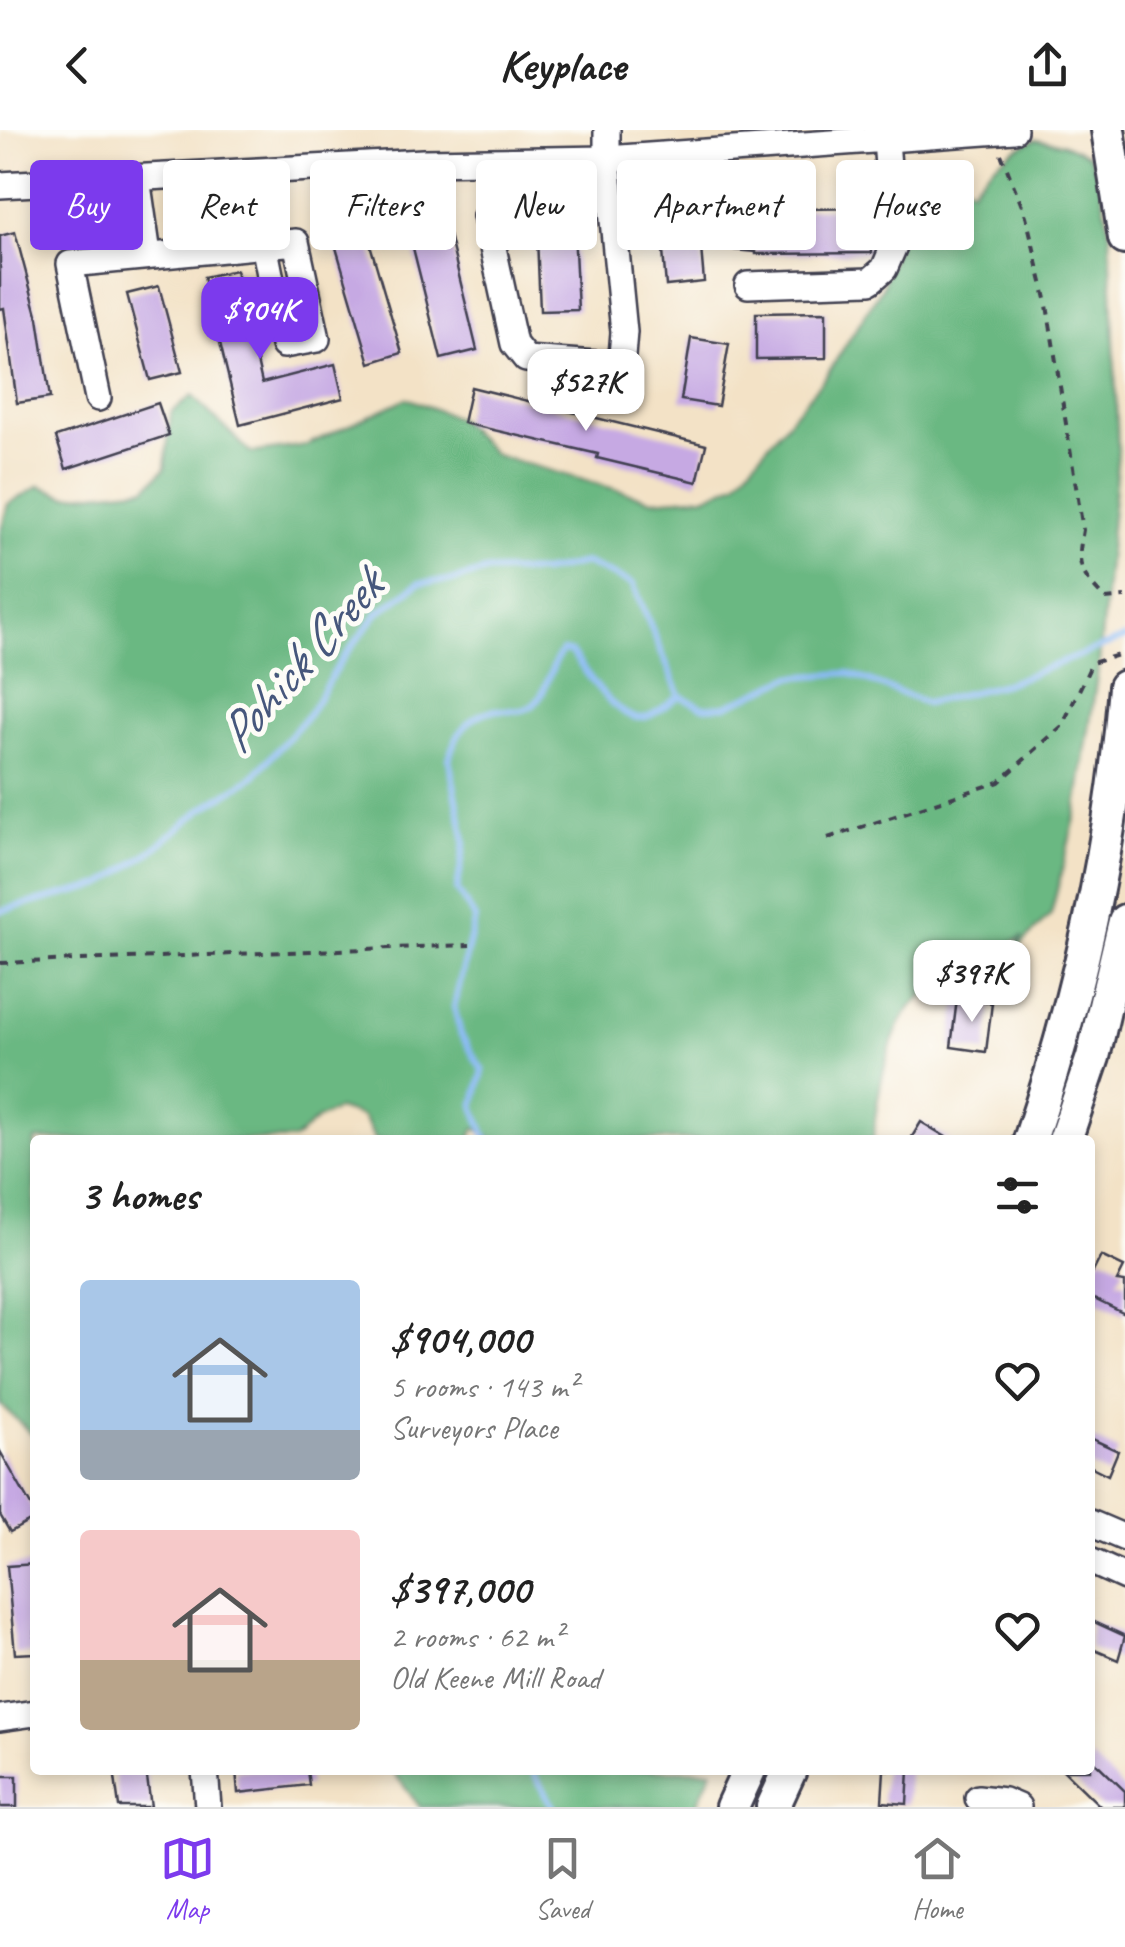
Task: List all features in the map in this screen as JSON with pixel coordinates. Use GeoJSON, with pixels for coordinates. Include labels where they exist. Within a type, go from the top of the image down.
{"type":"FeatureCollection","features":[{"type":"Feature","properties":{"kind":"main road"},"geometry":{"type":"LineString","coordinates":[[1108,130],[1125,238]]}},
{"type":"Feature","properties":{"kind":"main road"},"geometry":{"type":"LineString","coordinates":[[1032,1135],[1067,1019],[1087,936],[1106,839],[1125,686]]}},
{"type":"Feature","properties":{"kind":"main road"},"geometry":{"type":"LineString","coordinates":[[1067,1135],[1093,1056],[1125,921]]}},
{"type":"Feature","properties":{"kind":"main road"},"geometry":{"type":"LineString","coordinates":[[732,1807],[747,1775]]}},
{"type":"Feature","properties":{"kind":"main road"},"geometry":{"type":"LineString","coordinates":[[773,1807],[788,1775]]}},
{"type":"Feature","properties":{"kind":"street"},"geometry":{"type":"LineString","coordinates":[[493,250],[514,344],[526,358],[610,364],[622,356],[624,332],[607,130]]}},
{"type":"Feature","properties":{"kind":"street"},"geometry":{"type":"LineString","coordinates":[[143,178],[423,162],[607,159],[1004,131]]}},
{"type":"Feature","properties":{"kind":"street"},"geometry":{"type":"LineString","coordinates":[[748,285],[870,281],[884,269],[894,246],[886,140]]}},
{"type":"Feature","properties":{"kind":"street"},"geometry":{"type":"LineString","coordinates":[[0,186],[30,184]]}},
{"type":"Feature","properties":{"kind":"street"},"geometry":{"type":"LineString","coordinates":[[143,219],[148,254]]}},
{"type":"Feature","properties":{"kind":"street"},"geometry":{"type":"LineString","coordinates":[[98,398],[70,264],[296,242],[317,339]]}},
{"type":"Feature","properties":{"kind":"street"},"geometry":{"type":"LineString","coordinates":[[1095,1525],[1125,1538]]}},
{"type":"Feature","properties":{"kind":"street"},"geometry":{"type":"LineString","coordinates":[[1095,1563],[1125,1576]]}},
{"type":"Feature","properties":{"kind":"street"},"geometry":{"type":"LineString","coordinates":[[0,1718],[30,1714]]}},
{"type":"Feature","properties":{"kind":"street"},"geometry":{"type":"LineString","coordinates":[[205,1775],[208,1807]]}},
{"type":"Feature","properties":{"kind":"street"},"geometry":{"type":"LineString","coordinates":[[978,1798],[1004,1800],[1018,1807]]}},
{"type":"Feature","properties":{"kind":"path"},"geometry":{"type":"LineString","coordinates":[[1004,131],[1046,299],[1082,530],[1078,558],[1082,573],[1106,599],[1125,597]]}},
{"type":"Feature","properties":{"kind":"path"},"geometry":{"type":"LineString","coordinates":[[828,838],[999,782],[1062,726],[1092,663],[1125,653]]}},
{"type":"Feature","properties":{"kind":"path"},"geometry":{"type":"LineString","coordinates":[[0,963],[470,945]]}},
{"type":"Feature","properties":{"kind":"green space"},"geometry":{"type":"Polygon","coordinates":[[[1036,139],[1064,144],[1089,156],[1100,181],[1110,234],[1118,451],[1099,663],[1076,814],[1051,914],[1010,956],[1023,936],[940,984],[907,1013],[885,1066],[874,1135],[487,1135],[475,1128],[472,1135],[372,1135],[363,1117],[338,1109],[316,1120],[300,1135],[30,1135],[30,1432],[0,1404],[0,533],[8,504],[40,486],[66,496],[146,488],[165,468],[171,413],[192,396],[251,453],[307,445],[407,398],[457,418],[495,455],[653,500],[707,496],[737,482],[826,376],[882,288],[895,250],[974,250],[974,187],[1001,159],[1036,139]]]}},
{"type":"Feature","properties":{"kind":"green space"},"geometry":{"type":"Polygon","coordinates":[[[396,1775],[710,1775],[696,1807],[420,1807],[396,1775]]]}},
{"type":"Feature","properties":{"kind":"building"},"geometry":{"type":"Polygon","coordinates":[[[816,209],[836,209],[836,250],[872,253],[756,254],[735,250],[816,250],[816,209]]]}},
{"type":"Feature","properties":{"kind":"building"},"geometry":{"type":"Polygon","coordinates":[[[15,232],[38,318],[50,398],[17,403],[4,308],[0,309],[0,236],[15,232]]]}},
{"type":"Feature","properties":{"kind":"building"},"geometry":{"type":"Polygon","coordinates":[[[337,250],[372,250],[402,353],[370,363],[337,250]]]}},
{"type":"Feature","properties":{"kind":"building"},"geometry":{"type":"Polygon","coordinates":[[[414,250],[453,250],[477,350],[441,359],[414,250]]]}},
{"type":"Feature","properties":{"kind":"building"},"geometry":{"type":"Polygon","coordinates":[[[538,250],[575,250],[578,310],[540,311],[538,250]]]}},
{"type":"Feature","properties":{"kind":"building"},"geometry":{"type":"Polygon","coordinates":[[[663,250],[701,250],[704,282],[666,286],[663,250]]]}},
{"type":"Feature","properties":{"kind":"building"},"geometry":{"type":"Polygon","coordinates":[[[236,270],[262,383],[335,364],[343,398],[240,425],[204,277],[236,270]]]}},
{"type":"Feature","properties":{"kind":"building"},"geometry":{"type":"Polygon","coordinates":[[[159,286],[182,372],[150,380],[127,294],[159,286]]]}},
{"type":"Feature","properties":{"kind":"building"},"geometry":{"type":"Polygon","coordinates":[[[826,312],[826,358],[756,359],[756,313],[826,312]]]}},
{"type":"Feature","properties":{"kind":"building"},"geometry":{"type":"Polygon","coordinates":[[[691,338],[729,344],[718,406],[681,400],[691,338]]]}},
{"type":"Feature","properties":{"kind":"building"},"geometry":{"type":"Polygon","coordinates":[[[471,387],[706,445],[697,482],[463,423],[471,387]]]}},
{"type":"Feature","properties":{"kind":"building"},"geometry":{"type":"Polygon","coordinates":[[[158,403],[169,435],[66,469],[56,437],[158,403]]]}},
{"type":"Feature","properties":{"kind":"building"},"geometry":{"type":"Polygon","coordinates":[[[957,999],[992,1003],[986,1052],[951,1047],[957,999]]]}},
{"type":"Feature","properties":{"kind":"building"},"geometry":{"type":"Polygon","coordinates":[[[921,1122],[943,1135],[913,1135],[921,1122]]]}},
{"type":"Feature","properties":{"kind":"building"},"geometry":{"type":"Polygon","coordinates":[[[1101,1256],[1124,1267],[1117,1281],[1125,1282],[1125,1314],[1095,1299],[1095,1268],[1101,1256]]]}},
{"type":"Feature","properties":{"kind":"building"},"geometry":{"type":"Polygon","coordinates":[[[1095,1440],[1118,1451],[1108,1475],[1095,1468],[1095,1440]]]}},
{"type":"Feature","properties":{"kind":"building"},"geometry":{"type":"Polygon","coordinates":[[[0,1451],[30,1504],[30,1521],[10,1532],[0,1515],[0,1451]]]}},
{"type":"Feature","properties":{"kind":"building"},"geometry":{"type":"Polygon","coordinates":[[[30,1564],[30,1653],[15,1654],[7,1566],[30,1564]]]}},
{"type":"Feature","properties":{"kind":"building"},"geometry":{"type":"Polygon","coordinates":[[[1095,1622],[1125,1636],[1118,1660],[1095,1650],[1095,1622]]]}},
{"type":"Feature","properties":{"kind":"building"},"geometry":{"type":"Polygon","coordinates":[[[1095,1762],[1125,1791],[1125,1807],[1101,1807],[1068,1775],[1095,1775],[1095,1762]]]}},
{"type":"Feature","properties":{"kind":"building"},"geometry":{"type":"Polygon","coordinates":[[[115,1775],[147,1775],[151,1807],[119,1807],[115,1775]]]}},
{"type":"Feature","properties":{"kind":"building"},"geometry":{"type":"Polygon","coordinates":[[[236,1775],[308,1775],[309,1785],[238,1793],[236,1775]]]}},
{"type":"Feature","properties":{"kind":"building"},"geometry":{"type":"Polygon","coordinates":[[[884,1775],[909,1775],[907,1804],[882,1802],[884,1775]]]}},
{"type":"Feature","properties":{"kind":"building"},"geometry":{"type":"Polygon","coordinates":[[[0,1776],[17,1776],[17,1807],[0,1807],[0,1776]]]}},
{"type":"Feature","properties":{"kind":"waterway","name":"Pohick Creek"},"geometry":{"type":"LineString","coordinates":[[0,911],[102,885],[202,809],[253,777],[309,714],[340,662],[378,613],[419,583],[455,580],[486,571],[543,572],[585,563],[633,584],[680,696],[703,707],[726,706],[791,677],[848,673],[926,703],[1005,684],[1125,638]]}},
{"type":"Feature","properties":{"kind":"waterway"},"geometry":{"type":"LineString","coordinates":[[485,1135],[474,1106],[483,1071],[461,1035],[454,1007],[475,918],[457,890],[465,841],[449,759],[455,741],[482,714],[532,706],[562,651],[571,652],[603,694],[625,713],[646,717],[680,696]]}},
{"type":"Feature","properties":{"kind":"waterway"},"geometry":{"type":"LineString","coordinates":[[535,1775],[553,1807]]}}]}
